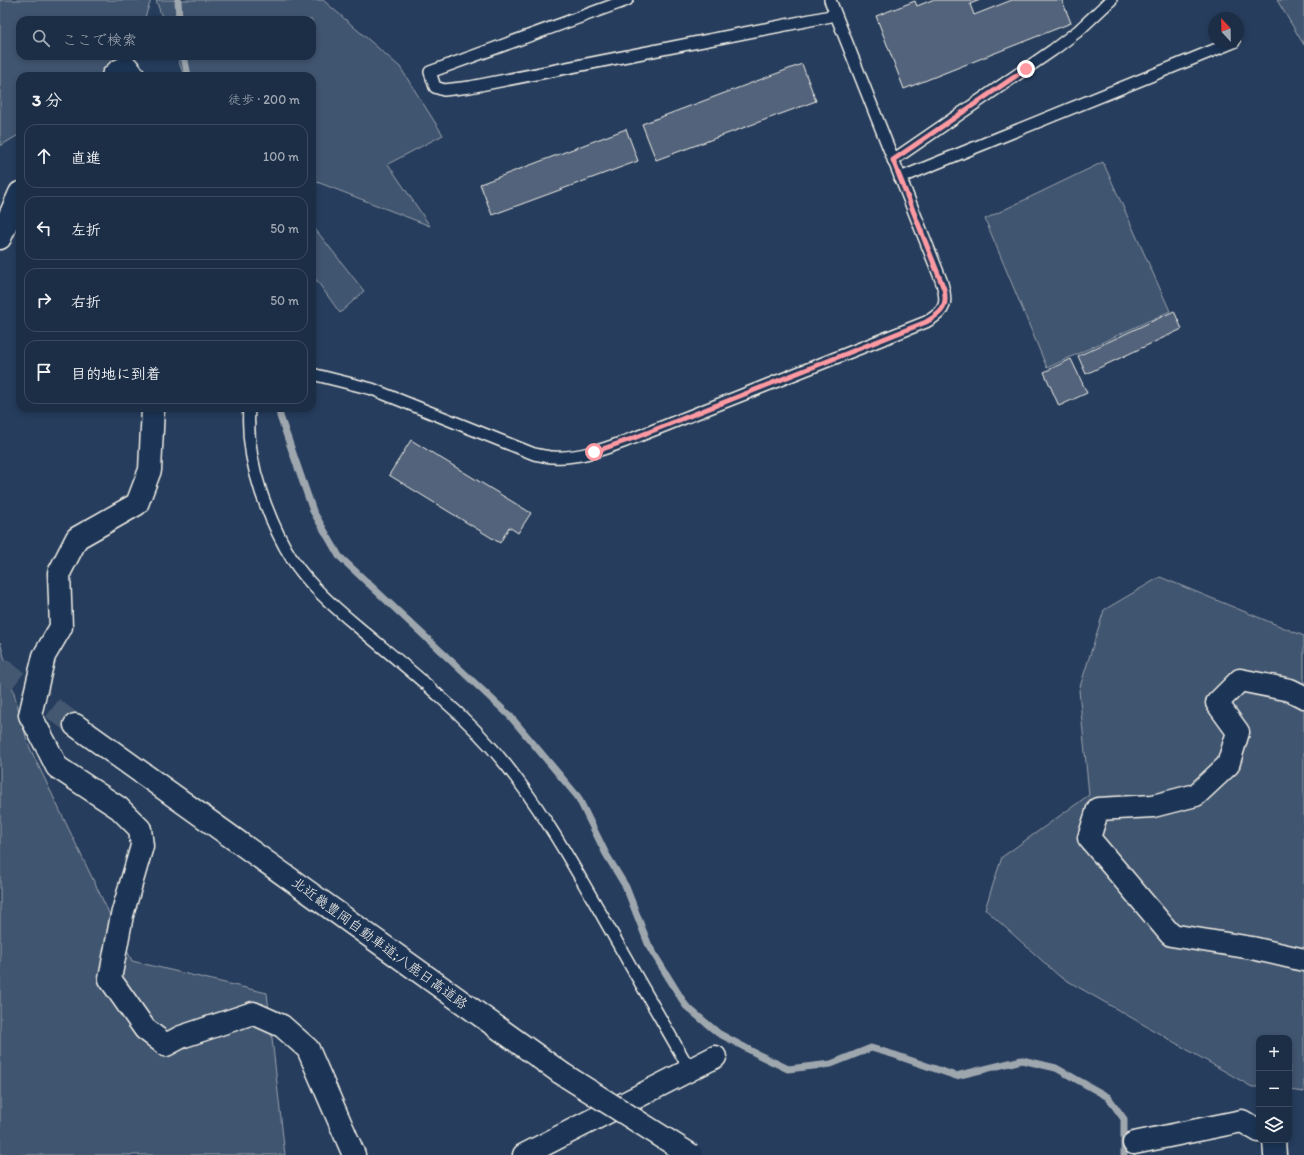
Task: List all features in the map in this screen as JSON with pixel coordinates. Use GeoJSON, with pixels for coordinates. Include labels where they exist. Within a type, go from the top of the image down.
{"type":"FeatureCollection","features":[{"type":"Feature","properties":{"kind":"main road"},"geometry":{"type":"LineString","coordinates":[[117,72],[126,67],[130,72]]}},
{"type":"Feature","properties":{"kind":"main road"},"geometry":{"type":"LineString","coordinates":[[0,238],[16,202]]}},
{"type":"Feature","properties":{"kind":"main road"},"geometry":{"type":"LineString","coordinates":[[153,412],[150,470],[138,504],[77,538],[59,573],[61,627],[44,656],[30,716],[57,767],[119,808],[140,828],[142,846],[122,915],[110,979],[145,1029],[166,1045],[181,1037],[253,1013],[282,1026],[308,1049],[354,1155]]}},
{"type":"Feature","properties":{"kind":"main road"},"geometry":{"type":"LineString","coordinates":[[1304,697],[1290,690],[1240,680],[1217,704],[1238,732],[1228,765],[1196,795],[1153,806],[1098,809],[1089,838],[1171,935],[1252,948],[1304,960]]}},
{"type":"Feature","properties":{"kind":"main road","name":"北近畿豊岡自動車道;八鹿日高道路"},"geometry":{"type":"LineString","coordinates":[[75,725],[561,1073],[691,1155]]}},
{"type":"Feature","properties":{"kind":"main road"},"geometry":{"type":"LineString","coordinates":[[524,1155],[715,1057]]}},
{"type":"Feature","properties":{"kind":"main road"},"geometry":{"type":"LineString","coordinates":[[1134,1144],[1242,1121],[1256,1129]]}},
{"type":"Feature","properties":{"kind":"main road"},"geometry":{"type":"LineString","coordinates":[[1274,1143],[1274,1155]]}},
{"type":"Feature","properties":{"kind":"lane"},"geometry":{"type":"LineString","coordinates":[[627,0],[430,72],[435,87],[444,90],[470,87],[836,15]]}},
{"type":"Feature","properties":{"kind":"lane"},"geometry":{"type":"LineString","coordinates":[[316,375],[372,389],[534,454],[553,457],[573,456],[614,445],[926,322],[935,317],[945,304],[944,289],[830,0]]}},
{"type":"Feature","properties":{"kind":"lane"},"geometry":{"type":"LineString","coordinates":[[893,160],[1053,50],[1078,31],[1111,0]]}},
{"type":"Feature","properties":{"kind":"lane"},"geometry":{"type":"LineString","coordinates":[[900,178],[1221,48]]}},
{"type":"Feature","properties":{"kind":"lane"},"geometry":{"type":"LineString","coordinates":[[249,412],[250,450],[256,478],[277,533],[292,560],[331,604],[438,695],[467,722],[494,751],[518,781],[561,844],[690,1070]]}},
{"type":"Feature","properties":{"kind":"shaded area"},"geometry":{"type":"Polygon","coordinates":[[[0,0],[151,0],[145,16],[16,16],[16,60],[129,60],[127,67],[119,72],[16,72],[16,136],[0,146],[0,0]]]}},
{"type":"Feature","properties":{"kind":"shaded area"},"geometry":{"type":"Polygon","coordinates":[[[156,0],[323,0],[400,67],[443,135],[388,164],[430,226],[316,182],[316,72],[183,72],[178,60],[316,60],[316,16],[162,16],[156,0]]]}},
{"type":"Feature","properties":{"kind":"shaded area"},"geometry":{"type":"Polygon","coordinates":[[[1277,0],[1304,0],[1304,45],[1277,0]]]}},
{"type":"Feature","properties":{"kind":"shaded area"},"geometry":{"type":"Polygon","coordinates":[[[1103,162],[1170,311],[1047,368],[985,219],[1103,162]]]}},
{"type":"Feature","properties":{"kind":"shaded area"},"geometry":{"type":"Polygon","coordinates":[[[316,230],[364,291],[340,313],[316,280],[316,230]]]}},
{"type":"Feature","properties":{"kind":"shaded area"},"geometry":{"type":"Polygon","coordinates":[[[1160,577],[1304,636],[1304,1092],[1292,1090],[1292,1035],[1256,1035],[1256,1087],[1252,1087],[1059,976],[985,909],[1002,857],[1089,795],[1079,690],[1104,610],[1160,577]]]}},
{"type":"Feature","properties":{"kind":"shaded area"},"geometry":{"type":"Polygon","coordinates":[[[0,642],[28,744],[132,961],[267,993],[285,1155],[0,1155],[0,642]]]}},
{"type":"Feature","properties":{"kind":"building"},"geometry":{"type":"Polygon","coordinates":[[[932,0],[980,0],[970,4],[974,15],[1012,0],[1062,0],[1071,23],[904,89],[876,16],[915,1],[917,6],[932,0]]]}},
{"type":"Feature","properties":{"kind":"building"},"geometry":{"type":"Polygon","coordinates":[[[802,64],[816,101],[656,160],[642,124],[802,64]]]}},
{"type":"Feature","properties":{"kind":"building"},"geometry":{"type":"Polygon","coordinates":[[[626,129],[638,161],[492,215],[480,184],[626,129]]]}},
{"type":"Feature","properties":{"kind":"building"},"geometry":{"type":"Polygon","coordinates":[[[1174,311],[1182,329],[1086,374],[1078,356],[1174,311]]]}},
{"type":"Feature","properties":{"kind":"building"},"geometry":{"type":"Polygon","coordinates":[[[1071,359],[1087,393],[1059,406],[1044,372],[1071,359]]]}},
{"type":"Feature","properties":{"kind":"building"},"geometry":{"type":"Polygon","coordinates":[[[411,440],[531,513],[518,533],[509,527],[500,543],[389,475],[411,440]]]}},
{"type":"Feature","properties":{"kind":"waterway"},"geometry":{"type":"LineString","coordinates":[[178,0],[179,16]]}},
{"type":"Feature","properties":{"kind":"waterway"},"geometry":{"type":"LineString","coordinates":[[185,60],[187,72]]}},
{"type":"Feature","properties":{"kind":"waterway"},"geometry":{"type":"LineString","coordinates":[[280,412],[313,511],[339,556],[510,716],[578,797],[606,854],[626,887],[649,946],[686,1006],[718,1033],[788,1069],[831,1064],[871,1048],[956,1076],[1022,1060],[1056,1068],[1108,1097],[1124,1119],[1124,1155]]}},
{"type":"Feature","properties":{"kind":"tunnel"},"geometry":{"type":"LineString","coordinates":[[0,668],[75,725]]}},
{"type":"Feature","properties":{"kind":"route"},"geometry":{"type":"LineString","coordinates":[[594,452],[634,438],[926,322],[935,317],[945,304],[944,289],[893,160],[1026,69]]}}]}
